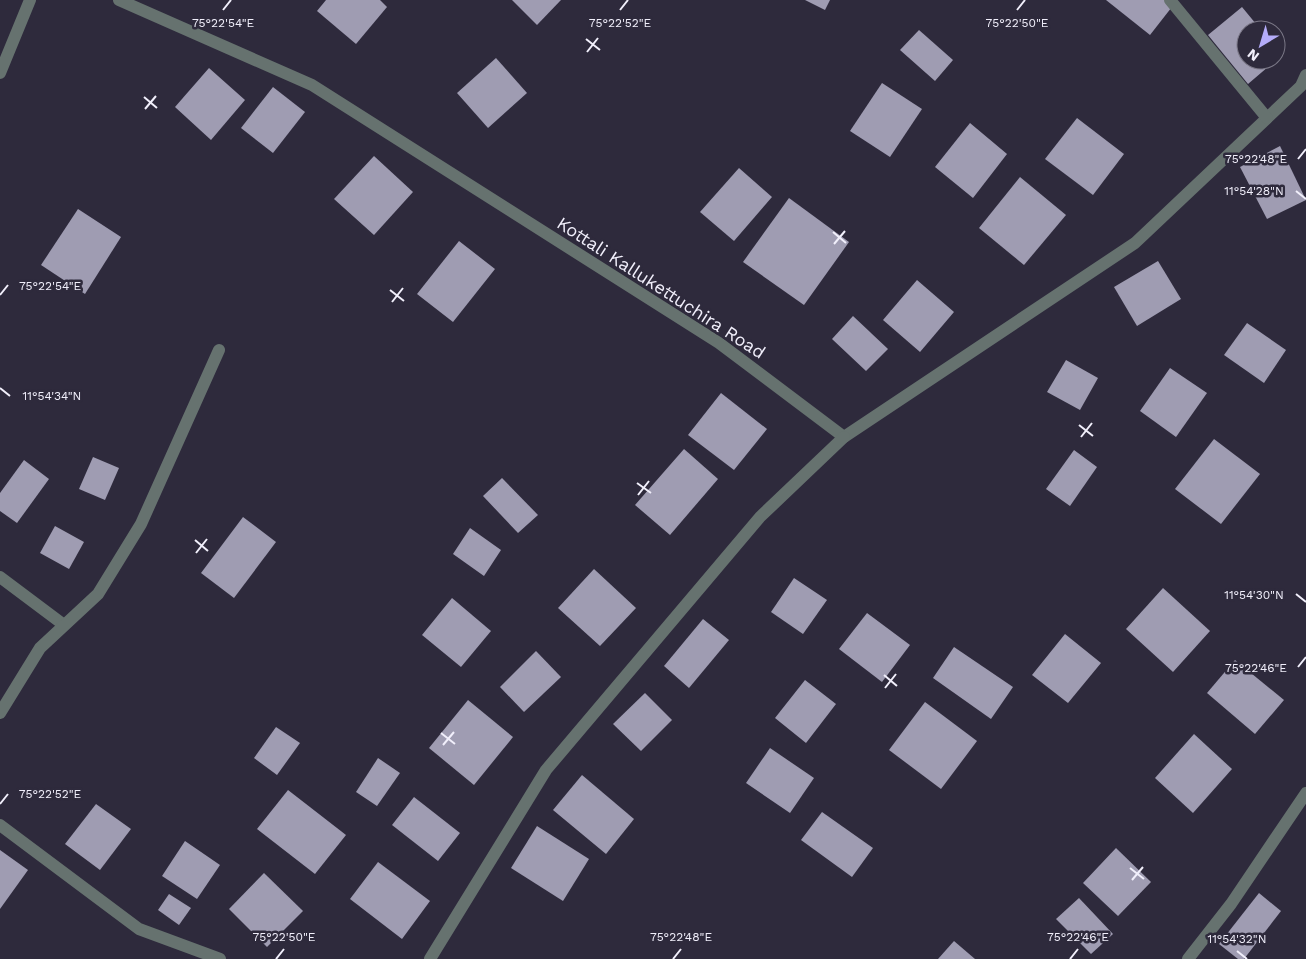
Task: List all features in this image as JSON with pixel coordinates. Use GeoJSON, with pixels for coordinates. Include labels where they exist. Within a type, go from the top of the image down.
{"type":"FeatureCollection","features":[{"type":"Feature","properties":{"kind":"street"},"geometry":{"type":"LineString","coordinates":[[18,34],[25,0]]}},
{"type":"Feature","properties":{"kind":"street"},"geometry":{"type":"LineString","coordinates":[[0,73],[18,34],[30,0]]}},
{"type":"Feature","properties":{"kind":"street","name":"Kottali Kallukettuchira Road"},"geometry":{"type":"LineString","coordinates":[[119,0],[312,85],[719,343],[844,437]]}},
{"type":"Feature","properties":{"kind":"street"},"geometry":{"type":"LineString","coordinates":[[1170,0],[1268,118]]}},
{"type":"Feature","properties":{"kind":"street"},"geometry":{"type":"LineString","coordinates":[[430,959],[546,770],[760,517],[844,437],[1135,243],[1301,86],[1306,76]]}},
{"type":"Feature","properties":{"kind":"street"},"geometry":{"type":"LineString","coordinates":[[0,713],[40,648],[98,594],[141,524],[219,350]]}},
{"type":"Feature","properties":{"kind":"street"},"geometry":{"type":"LineString","coordinates":[[0,577],[64,625]]}},
{"type":"Feature","properties":{"kind":"street"},"geometry":{"type":"LineString","coordinates":[[1188,959],[1231,904],[1306,793]]}},
{"type":"Feature","properties":{"kind":"street"},"geometry":{"type":"LineString","coordinates":[[0,825],[140,929],[220,959]]}},
{"type":"Feature","properties":{"kind":"building"},"geometry":{"type":"Polygon","coordinates":[[[326,0],[380,0],[387,7],[356,44],[317,11],[326,0]]]}},
{"type":"Feature","properties":{"kind":"building"},"geometry":{"type":"Polygon","coordinates":[[[512,0],[561,0],[537,25],[512,0]]]}},
{"type":"Feature","properties":{"kind":"building"},"geometry":{"type":"Polygon","coordinates":[[[805,0],[830,0],[825,10],[805,0]]]}},
{"type":"Feature","properties":{"kind":"building"},"geometry":{"type":"Polygon","coordinates":[[[1106,0],[1172,0],[1175,3],[1150,35],[1106,0]]]}},
{"type":"Feature","properties":{"kind":"building"},"geometry":{"type":"Polygon","coordinates":[[[1242,7],[1253,20],[1236,20],[1236,69],[1208,35],[1242,7]]]}},
{"type":"Feature","properties":{"kind":"building"},"geometry":{"type":"Polygon","coordinates":[[[919,30],[953,60],[935,81],[900,50],[919,30]]]}},
{"type":"Feature","properties":{"kind":"building"},"geometry":{"type":"Polygon","coordinates":[[[496,58],[527,93],[488,128],[457,93],[496,58]]]}},
{"type":"Feature","properties":{"kind":"building"},"geometry":{"type":"Polygon","coordinates":[[[209,68],[245,100],[211,140],[175,107],[209,68]]]}},
{"type":"Feature","properties":{"kind":"building"},"geometry":{"type":"Polygon","coordinates":[[[1237,70],[1264,70],[1248,84],[1237,70]]]}},
{"type":"Feature","properties":{"kind":"building"},"geometry":{"type":"Polygon","coordinates":[[[882,83],[922,109],[890,157],[850,131],[882,83]]]}},
{"type":"Feature","properties":{"kind":"building"},"geometry":{"type":"Polygon","coordinates":[[[273,87],[305,112],[273,153],[241,128],[273,87]]]}},
{"type":"Feature","properties":{"kind":"building"},"geometry":{"type":"Polygon","coordinates":[[[1077,118],[1124,154],[1093,195],[1045,159],[1077,118]]]}},
{"type":"Feature","properties":{"kind":"building"},"geometry":{"type":"Polygon","coordinates":[[[970,123],[1007,154],[973,198],[935,167],[970,123]]]}},
{"type":"Feature","properties":{"kind":"building"},"geometry":{"type":"Polygon","coordinates":[[[1280,146],[1306,200],[1267,219],[1240,167],[1280,146]]]}},
{"type":"Feature","properties":{"kind":"building"},"geometry":{"type":"Polygon","coordinates":[[[374,156],[413,192],[374,235],[334,199],[374,156]]]}},
{"type":"Feature","properties":{"kind":"building"},"geometry":{"type":"Polygon","coordinates":[[[739,168],[772,197],[734,241],[700,212],[739,168]]]}},
{"type":"Feature","properties":{"kind":"building"},"geometry":{"type":"Polygon","coordinates":[[[1020,177],[1066,215],[1024,265],[979,228],[1020,177]]]}},
{"type":"Feature","properties":{"kind":"building"},"geometry":{"type":"Polygon","coordinates":[[[789,198],[849,242],[804,305],[743,262],[789,198]]]}},
{"type":"Feature","properties":{"kind":"building"},"geometry":{"type":"Polygon","coordinates":[[[78,209],[121,237],[85,294],[41,265],[78,209]]]}},
{"type":"Feature","properties":{"kind":"building"},"geometry":{"type":"Polygon","coordinates":[[[459,241],[495,269],[453,322],[417,294],[459,241]]]}},
{"type":"Feature","properties":{"kind":"building"},"geometry":{"type":"Polygon","coordinates":[[[1158,261],[1181,299],[1137,326],[1114,287],[1158,261]]]}},
{"type":"Feature","properties":{"kind":"building"},"geometry":{"type":"Polygon","coordinates":[[[917,280],[954,312],[920,352],[883,320],[917,280]]]}},
{"type":"Feature","properties":{"kind":"building"},"geometry":{"type":"Polygon","coordinates":[[[853,316],[888,349],[866,371],[832,339],[853,316]]]}},
{"type":"Feature","properties":{"kind":"building"},"geometry":{"type":"Polygon","coordinates":[[[1247,323],[1286,350],[1264,383],[1224,355],[1247,323]]]}},
{"type":"Feature","properties":{"kind":"building"},"geometry":{"type":"Polygon","coordinates":[[[1066,360],[1098,378],[1080,410],[1047,392],[1066,360]]]}},
{"type":"Feature","properties":{"kind":"building"},"geometry":{"type":"Polygon","coordinates":[[[1170,368],[1207,393],[1176,437],[1140,411],[1170,368]]]}},
{"type":"Feature","properties":{"kind":"building"},"geometry":{"type":"Polygon","coordinates":[[[721,393],[767,429],[734,470],[688,435],[721,393]]]}},
{"type":"Feature","properties":{"kind":"building"},"geometry":{"type":"Polygon","coordinates":[[[1214,439],[1260,474],[1221,524],[1175,489],[1214,439]]]}},
{"type":"Feature","properties":{"kind":"building"},"geometry":{"type":"Polygon","coordinates":[[[684,449],[718,479],[670,535],[635,505],[684,449]]]}},
{"type":"Feature","properties":{"kind":"building"},"geometry":{"type":"Polygon","coordinates":[[[1074,450],[1097,467],[1070,506],[1046,489],[1074,450]]]}},
{"type":"Feature","properties":{"kind":"building"},"geometry":{"type":"Polygon","coordinates":[[[93,457],[119,468],[105,500],[79,489],[93,457]]]}},
{"type":"Feature","properties":{"kind":"building"},"geometry":{"type":"Polygon","coordinates":[[[24,460],[49,479],[17,523],[0,511],[0,493],[24,460]]]}},
{"type":"Feature","properties":{"kind":"building"},"geometry":{"type":"Polygon","coordinates":[[[502,478],[538,515],[518,533],[483,496],[502,478]]]}},
{"type":"Feature","properties":{"kind":"building"},"geometry":{"type":"Polygon","coordinates":[[[243,517],[276,542],[234,598],[201,573],[243,517]]]}},
{"type":"Feature","properties":{"kind":"building"},"geometry":{"type":"Polygon","coordinates":[[[55,526],[84,542],[69,569],[40,553],[55,526]]]}},
{"type":"Feature","properties":{"kind":"building"},"geometry":{"type":"Polygon","coordinates":[[[470,528],[501,550],[484,576],[453,554],[470,528]]]}},
{"type":"Feature","properties":{"kind":"building"},"geometry":{"type":"Polygon","coordinates":[[[594,569],[636,608],[600,646],[558,608],[594,569]]]}},
{"type":"Feature","properties":{"kind":"building"},"geometry":{"type":"Polygon","coordinates":[[[794,578],[827,600],[803,634],[771,612],[794,578]]]}},
{"type":"Feature","properties":{"kind":"building"},"geometry":{"type":"Polygon","coordinates":[[[1163,588],[1210,631],[1173,672],[1126,629],[1163,588]]]}},
{"type":"Feature","properties":{"kind":"building"},"geometry":{"type":"Polygon","coordinates":[[[452,598],[491,631],[461,667],[422,635],[452,598]]]}},
{"type":"Feature","properties":{"kind":"building"},"geometry":{"type":"Polygon","coordinates":[[[867,613],[910,645],[882,682],[839,649],[867,613]]]}},
{"type":"Feature","properties":{"kind":"building"},"geometry":{"type":"Polygon","coordinates":[[[703,619],[729,640],[689,688],[664,666],[703,619]]]}},
{"type":"Feature","properties":{"kind":"building"},"geometry":{"type":"Polygon","coordinates":[[[1065,634],[1101,663],[1068,703],[1032,675],[1065,634]]]}},
{"type":"Feature","properties":{"kind":"building"},"geometry":{"type":"Polygon","coordinates":[[[954,647],[1013,687],[991,719],[933,678],[954,647]]]}},
{"type":"Feature","properties":{"kind":"building"},"geometry":{"type":"Polygon","coordinates":[[[536,651],[561,677],[524,712],[500,687],[536,651]]]}},
{"type":"Feature","properties":{"kind":"building"},"geometry":{"type":"Polygon","coordinates":[[[1235,660],[1284,700],[1255,734],[1207,693],[1235,660]]]}},
{"type":"Feature","properties":{"kind":"building"},"geometry":{"type":"Polygon","coordinates":[[[805,680],[836,704],[806,743],[775,718],[805,680]]]}},
{"type":"Feature","properties":{"kind":"building"},"geometry":{"type":"Polygon","coordinates":[[[645,693],[672,720],[641,751],[613,724],[645,693]]]}},
{"type":"Feature","properties":{"kind":"building"},"geometry":{"type":"Polygon","coordinates":[[[468,700],[513,737],[474,785],[429,748],[468,700]]]}},
{"type":"Feature","properties":{"kind":"building"},"geometry":{"type":"Polygon","coordinates":[[[925,702],[977,741],[941,789],[889,750],[925,702]]]}},
{"type":"Feature","properties":{"kind":"building"},"geometry":{"type":"Polygon","coordinates":[[[276,727],[300,743],[277,775],[254,758],[276,727]]]}},
{"type":"Feature","properties":{"kind":"building"},"geometry":{"type":"Polygon","coordinates":[[[1194,734],[1232,769],[1193,813],[1155,778],[1194,734]]]}},
{"type":"Feature","properties":{"kind":"building"},"geometry":{"type":"Polygon","coordinates":[[[770,748],[814,778],[790,813],[746,783],[770,748]]]}},
{"type":"Feature","properties":{"kind":"building"},"geometry":{"type":"Polygon","coordinates":[[[378,758],[400,773],[377,806],[356,792],[378,758]]]}},
{"type":"Feature","properties":{"kind":"building"},"geometry":{"type":"Polygon","coordinates":[[[582,775],[634,819],[606,854],[553,810],[582,775]]]}},
{"type":"Feature","properties":{"kind":"building"},"geometry":{"type":"Polygon","coordinates":[[[288,790],[346,835],[315,874],[257,829],[288,790]]]}},
{"type":"Feature","properties":{"kind":"building"},"geometry":{"type":"Polygon","coordinates":[[[414,797],[460,833],[438,861],[392,825],[414,797]]]}},
{"type":"Feature","properties":{"kind":"building"},"geometry":{"type":"Polygon","coordinates":[[[96,804],[131,829],[100,870],[65,844],[96,804]]]}},
{"type":"Feature","properties":{"kind":"building"},"geometry":{"type":"Polygon","coordinates":[[[822,812],[873,848],[852,877],[801,840],[822,812]]]}},
{"type":"Feature","properties":{"kind":"building"},"geometry":{"type":"Polygon","coordinates":[[[537,826],[589,859],[563,901],[511,868],[537,826]]]}},
{"type":"Feature","properties":{"kind":"building"},"geometry":{"type":"Polygon","coordinates":[[[185,841],[220,865],[197,899],[162,876],[185,841]]]}},
{"type":"Feature","properties":{"kind":"building"},"geometry":{"type":"Polygon","coordinates":[[[1116,848],[1151,882],[1118,916],[1083,883],[1116,848]]]}},
{"type":"Feature","properties":{"kind":"building"},"geometry":{"type":"Polygon","coordinates":[[[0,850],[28,870],[0,909],[0,850]]]}},
{"type":"Feature","properties":{"kind":"building"},"geometry":{"type":"Polygon","coordinates":[[[378,862],[430,901],[402,939],[350,899],[378,862]]]}},
{"type":"Feature","properties":{"kind":"building"},"geometry":{"type":"Polygon","coordinates":[[[264,873],[303,911],[267,947],[229,909],[264,873]]]}},
{"type":"Feature","properties":{"kind":"building"},"geometry":{"type":"Polygon","coordinates":[[[1259,893],[1281,911],[1244,959],[1238,959],[1219,944],[1259,893]]]}},
{"type":"Feature","properties":{"kind":"building"},"geometry":{"type":"Polygon","coordinates":[[[169,894],[191,908],[179,925],[158,910],[169,894]]]}},
{"type":"Feature","properties":{"kind":"building"},"geometry":{"type":"Polygon","coordinates":[[[1079,898],[1113,934],[1091,954],[1056,919],[1079,898]]]}},
{"type":"Feature","properties":{"kind":"building"},"geometry":{"type":"Polygon","coordinates":[[[954,941],[975,959],[938,959],[954,941]]]}}]}
